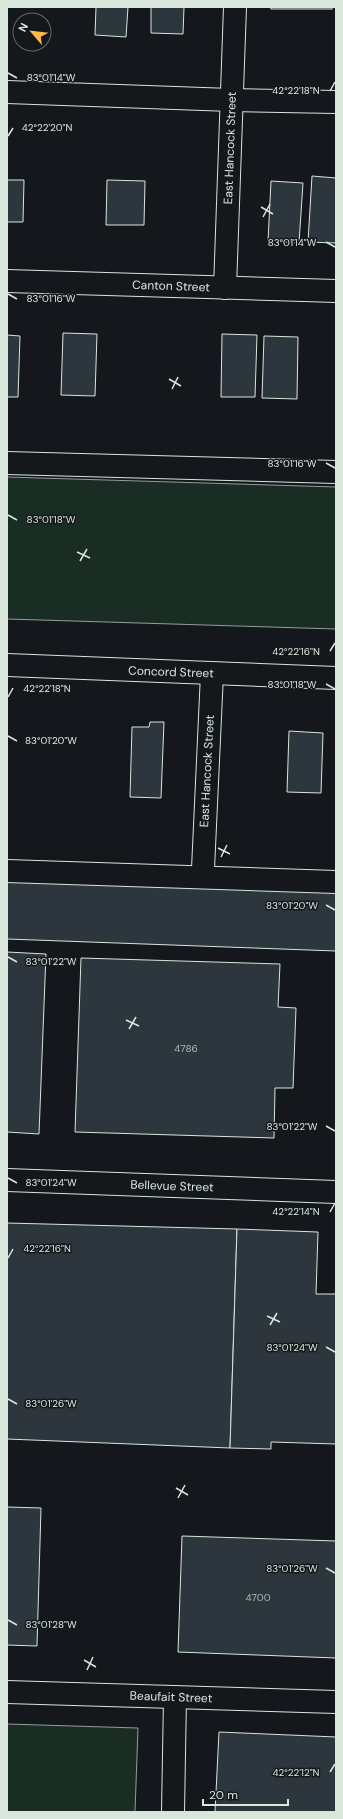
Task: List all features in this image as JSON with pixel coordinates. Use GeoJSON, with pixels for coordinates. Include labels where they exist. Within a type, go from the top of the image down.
{"type":"FeatureCollection","features":[{"type":"Feature","properties":{"kind":"street","name":"East Hancock Street"},"geometry":{"type":"LineString","coordinates":[[225,288],[235,7]]}},
{"type":"Feature","properties":{"kind":"street"},"geometry":{"type":"LineString","coordinates":[[7,92],[336,102]]}},
{"type":"Feature","properties":{"kind":"street","name":"Canton Street"},"geometry":{"type":"LineString","coordinates":[[7,281],[336,291]]}},
{"type":"Feature","properties":{"kind":"street"},"geometry":{"type":"LineString","coordinates":[[7,463],[336,472]]}},
{"type":"Feature","properties":{"kind":"street","name":"Concord Street"},"geometry":{"type":"LineString","coordinates":[[7,665],[336,678]]}},
{"type":"Feature","properties":{"kind":"street","name":"East Hancock Street"},"geometry":{"type":"LineString","coordinates":[[203,869],[212,674]]}},
{"type":"Feature","properties":{"kind":"street"},"geometry":{"type":"LineString","coordinates":[[7,872],[336,882]]}},
{"type":"Feature","properties":{"kind":"street","name":"Bellevue Street"},"geometry":{"type":"LineString","coordinates":[[7,1180],[336,1192]]}},
{"type":"Feature","properties":{"kind":"street","name":"Beaufait Street"},"geometry":{"type":"LineString","coordinates":[[7,1692],[336,1702]]}},
{"type":"Feature","properties":{"kind":"street"},"geometry":{"type":"LineString","coordinates":[[173,1812],[175,1697]]}},
{"type":"Feature","properties":{"kind":"green space"},"geometry":{"type":"Polygon","coordinates":[[[7,477],[336,487],[336,629],[7,619],[7,477]]]}},
{"type":"Feature","properties":{"kind":"green space"},"geometry":{"type":"Polygon","coordinates":[[[7,1724],[138,1728],[135,1812],[7,1812],[7,1724]]]}},
{"type":"Feature","properties":{"kind":"building"},"geometry":{"type":"Polygon","coordinates":[[[96,7],[128,7],[126,37],[95,35],[96,7]]]}},
{"type":"Feature","properties":{"kind":"building"},"geometry":{"type":"Polygon","coordinates":[[[151,7],[184,7],[183,34],[151,33],[151,7]]]}},
{"type":"Feature","properties":{"kind":"building"},"geometry":{"type":"Polygon","coordinates":[[[271,7],[332,7],[332,9],[271,9],[271,7]]]}},
{"type":"Feature","properties":{"kind":"building"},"geometry":{"type":"Polygon","coordinates":[[[312,176],[336,178],[336,243],[308,242],[312,176]]]}},
{"type":"Feature","properties":{"kind":"building"},"geometry":{"type":"Polygon","coordinates":[[[7,180],[24,180],[23,222],[7,222],[7,180]]]}},
{"type":"Feature","properties":{"kind":"building"},"geometry":{"type":"Polygon","coordinates":[[[107,180],[145,181],[144,225],[106,225],[107,180]]]}},
{"type":"Feature","properties":{"kind":"building"},"geometry":{"type":"Polygon","coordinates":[[[271,181],[303,183],[299,243],[268,241],[271,181]]]}},
{"type":"Feature","properties":{"kind":"building"},"geometry":{"type":"Polygon","coordinates":[[[63,333],[97,334],[95,396],[61,395],[63,333]]]}},
{"type":"Feature","properties":{"kind":"building"},"geometry":{"type":"Polygon","coordinates":[[[222,334],[257,335],[255,397],[221,397],[222,334]]]}},
{"type":"Feature","properties":{"kind":"building"},"geometry":{"type":"Polygon","coordinates":[[[7,335],[20,336],[18,397],[7,397],[7,335]]]}},
{"type":"Feature","properties":{"kind":"building"},"geometry":{"type":"Polygon","coordinates":[[[264,336],[298,337],[297,399],[262,398],[264,336]]]}},
{"type":"Feature","properties":{"kind":"building"},"geometry":{"type":"Polygon","coordinates":[[[150,722],[164,722],[161,798],[130,797],[132,727],[149,727],[150,722]]]}},
{"type":"Feature","properties":{"kind":"building"},"geometry":{"type":"Polygon","coordinates":[[[289,731],[323,733],[321,793],[287,792],[289,731]]]}},
{"type":"Feature","properties":{"kind":"building"},"geometry":{"type":"Polygon","coordinates":[[[7,879],[336,891],[336,951],[7,939],[7,879]]]}},
{"type":"Feature","properties":{"kind":"building"},"geometry":{"type":"Polygon","coordinates":[[[7,952],[46,954],[39,1134],[7,1132],[7,952]]]}},
{"type":"Feature","properties":{"kind":"building"},"geometry":{"type":"Polygon","coordinates":[[[81,958],[280,964],[278,1007],[296,1008],[293,1088],[275,1088],[274,1138],[75,1132],[81,958]]]}},
{"type":"Feature","properties":{"kind":"building"},"geometry":{"type":"Polygon","coordinates":[[[7,1223],[237,1229],[230,1448],[7,1439],[7,1223]]]}},
{"type":"Feature","properties":{"kind":"building"},"geometry":{"type":"Polygon","coordinates":[[[237,1229],[318,1232],[316,1294],[336,1294],[336,1444],[271,1442],[271,1449],[230,1448],[237,1229]]]}},
{"type":"Feature","properties":{"kind":"building"},"geometry":{"type":"Polygon","coordinates":[[[7,1507],[41,1508],[37,1646],[7,1645],[7,1507]]]}},
{"type":"Feature","properties":{"kind":"building"},"geometry":{"type":"Polygon","coordinates":[[[182,1536],[336,1541],[336,1658],[178,1652],[182,1536]]]}},
{"type":"Feature","properties":{"kind":"building"},"geometry":{"type":"Polygon","coordinates":[[[219,1732],[336,1737],[336,1812],[215,1812],[219,1732]]]}}]}
